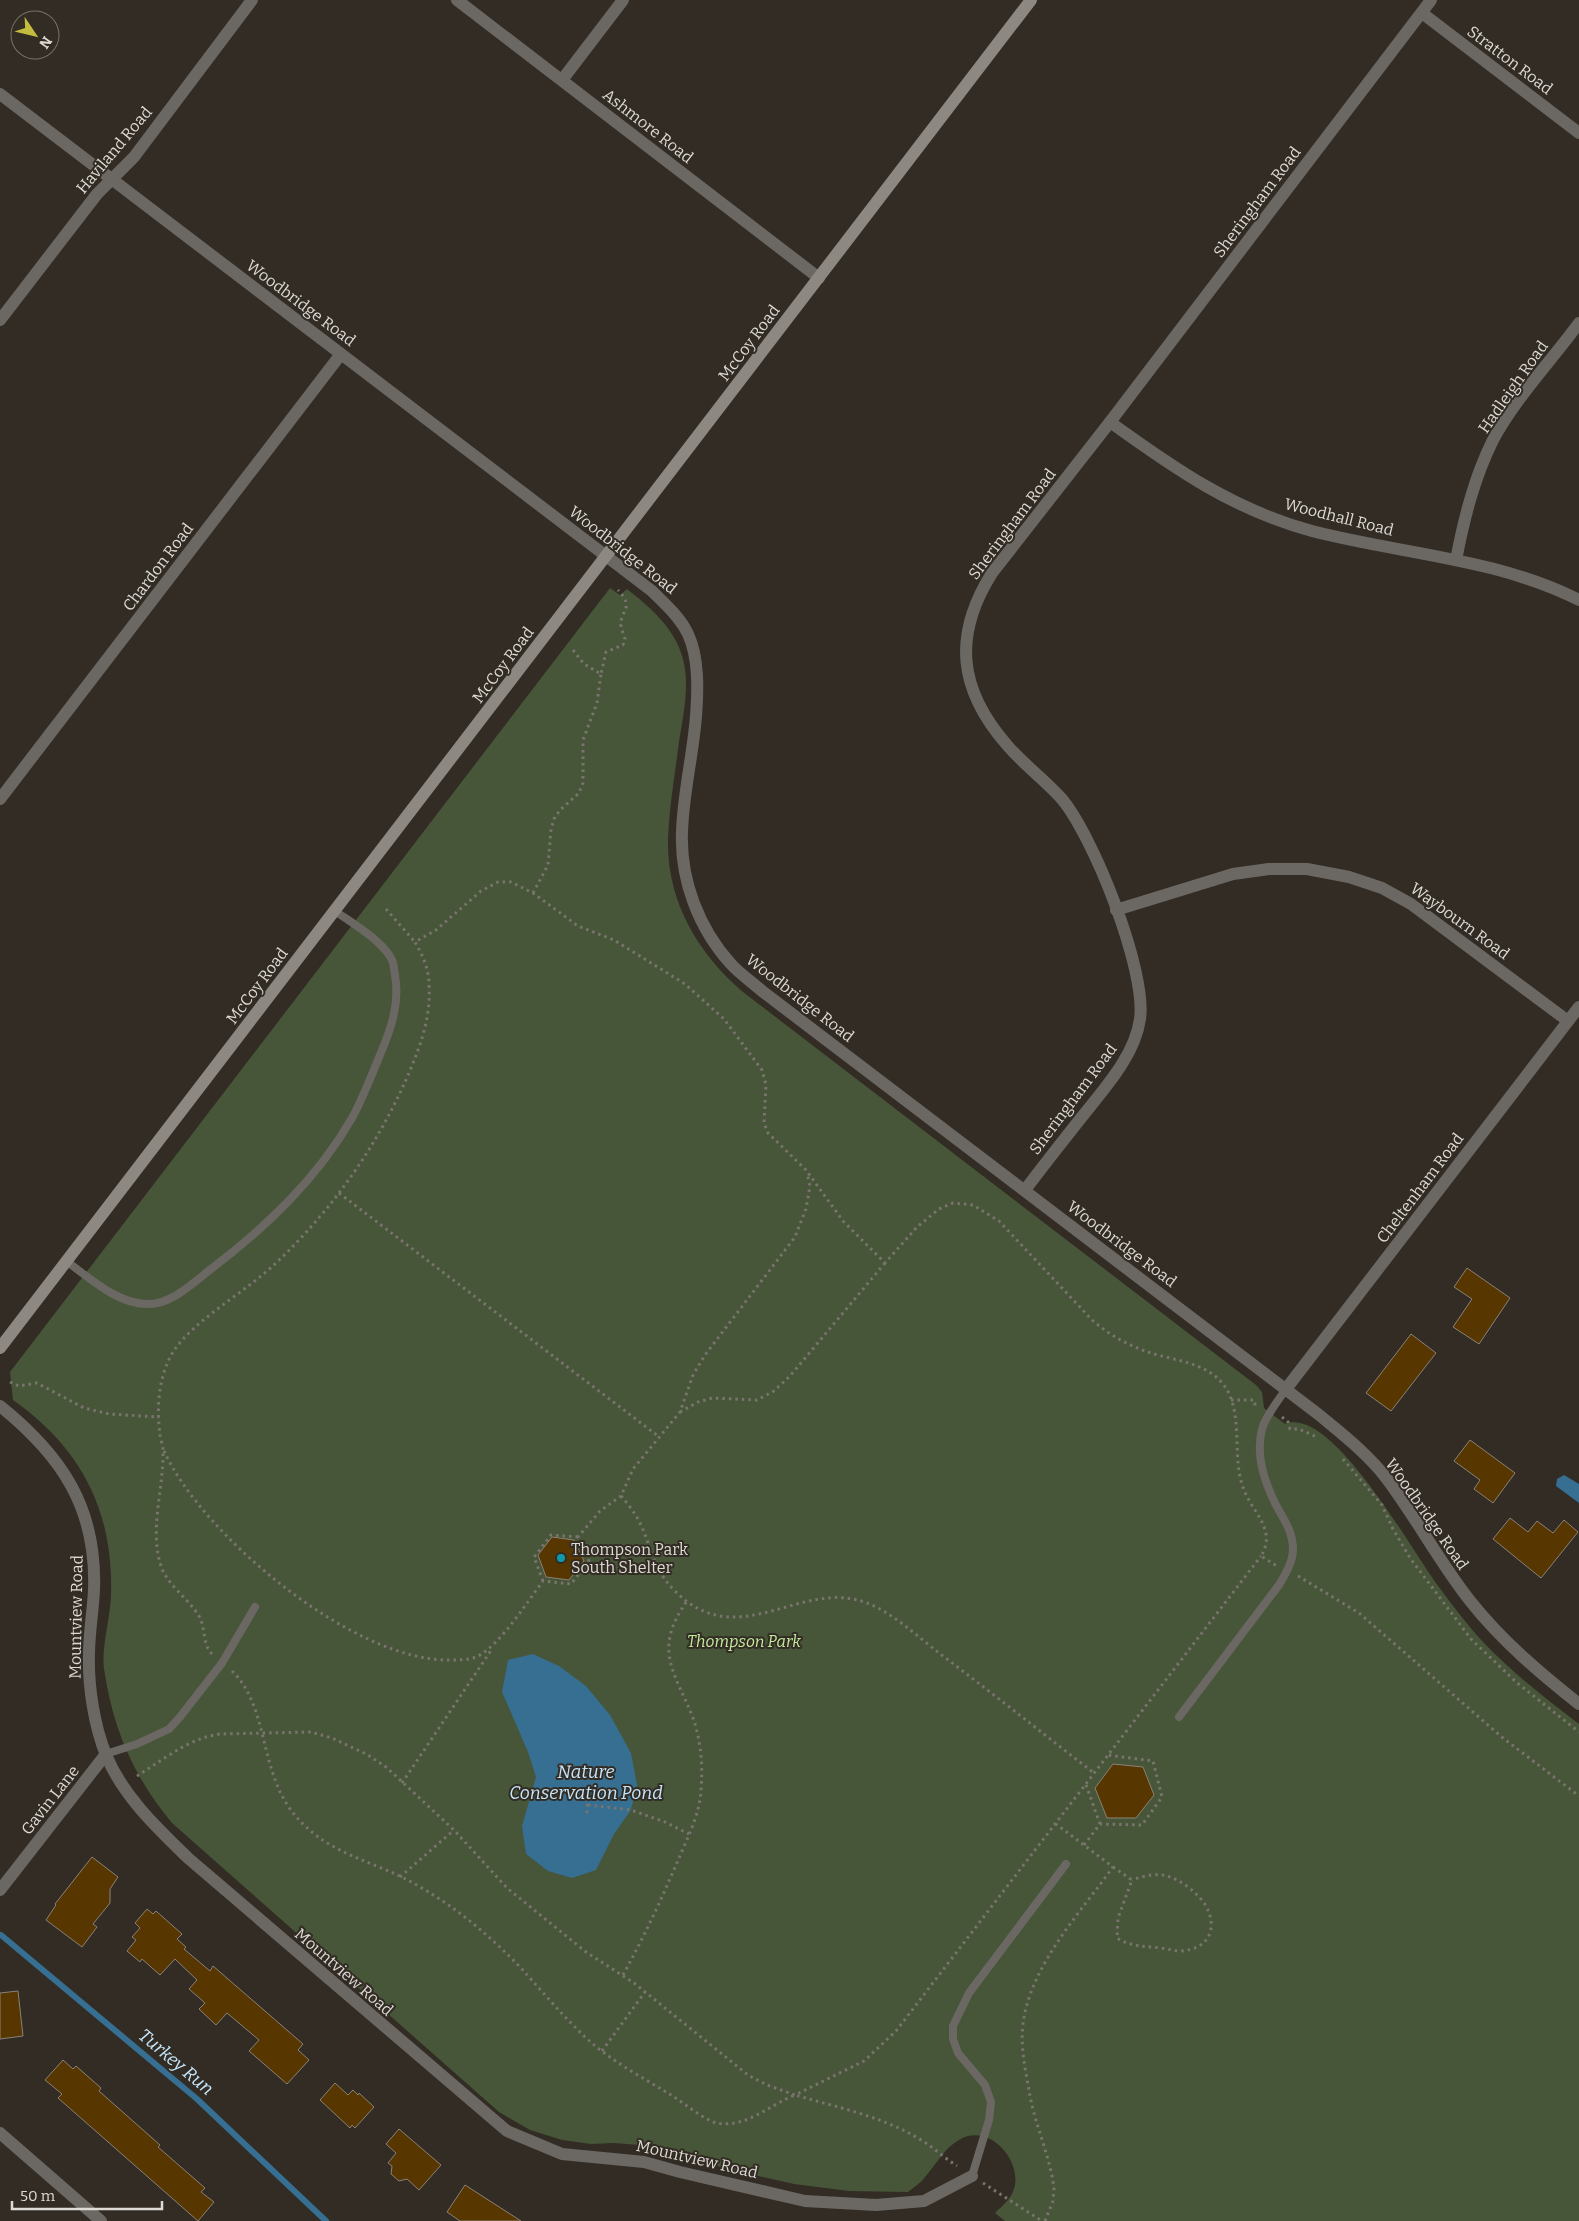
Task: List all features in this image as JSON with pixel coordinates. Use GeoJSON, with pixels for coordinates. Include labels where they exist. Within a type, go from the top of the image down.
{"type":"FeatureCollection","features":[{"type":"Feature","properties":{"kind":"main road","name":"McCoy Road"},"geometry":{"type":"LineString","coordinates":[[0,1348],[1031,0]]}},
{"type":"Feature","properties":{"kind":"street","name":"Haviland Road"},"geometry":{"type":"LineString","coordinates":[[0,320],[97,194],[134,157],[252,0]]}},
{"type":"Feature","properties":{"kind":"street","name":"Ashmore Road"},"geometry":{"type":"LineString","coordinates":[[457,0],[819,278]]}},
{"type":"Feature","properties":{"kind":"street"},"geometry":{"type":"LineString","coordinates":[[562,80],[623,0]]}},
{"type":"Feature","properties":{"kind":"street","name":"Sheringham Road"},"geometry":{"type":"LineString","coordinates":[[1025,1190],[1110,1081],[1131,1048],[1140,1019],[1140,988],[1136,968],[1116,910],[1084,831],[1062,798],[1008,746],[988,721],[973,693],[967,665],[966,642],[970,616],[979,595],[992,573],[1110,422],[1431,0]]}},
{"type":"Feature","properties":{"kind":"street","name":"Stratton Road"},"geometry":{"type":"LineString","coordinates":[[1422,13],[1579,133]]}},
{"type":"Feature","properties":{"kind":"street","name":"Woodbridge Road"},"geometry":{"type":"LineString","coordinates":[[0,94],[652,591],[675,614],[688,634],[693,652],[698,690],[682,832],[683,857],[694,903],[708,935],[731,964],[762,991],[1286,1389],[1356,1446],[1386,1478],[1443,1566],[1484,1618],[1533,1667],[1579,1704]]}},
{"type":"Feature","properties":{"kind":"street","name":"Hadleigh Road"},"geometry":{"type":"LineString","coordinates":[[1456,560],[1464,520],[1478,473],[1494,440],[1506,419],[1579,323]]}},
{"type":"Feature","properties":{"kind":"street","name":"Chardon Road"},"geometry":{"type":"LineString","coordinates":[[0,799],[341,354]]}},
{"type":"Feature","properties":{"kind":"street","name":"Woodhall Road"},"geometry":{"type":"LineString","coordinates":[[1110,422],[1171,466],[1208,489],[1268,516],[1312,530],[1456,560],[1528,578],[1579,600]]}},
{"type":"Feature","properties":{"kind":"street","name":"Waybourn Road"},"geometry":{"type":"LineString","coordinates":[[1116,910],[1233,874],[1269,869],[1307,868],[1348,877],[1382,888],[1411,904],[1568,1021]]}},
{"type":"Feature","properties":{"kind":"street","name":"Cheltenham Road"},"geometry":{"type":"LineString","coordinates":[[1286,1389],[1579,1007]]}},
{"type":"Feature","properties":{"kind":"street","name":"Mountview Road"},"geometry":{"type":"LineString","coordinates":[[0,1406],[44,1446],[66,1475],[89,1529],[92,1546],[94,1589],[89,1656],[90,1677],[95,1713],[106,1754],[123,1786],[156,1828],[188,1858],[507,2131],[562,2154],[644,2162],[805,2201],[876,2205],[924,2201],[972,2176]]}},
{"type":"Feature","properties":{"kind":"street","name":"Gavin Lane"},"geometry":{"type":"LineString","coordinates":[[0,1890],[106,1754]]}},
{"type":"Feature","properties":{"kind":"street"},"geometry":{"type":"LineString","coordinates":[[0,2133],[101,2221]]}},
{"type":"Feature","properties":{"kind":"lane"},"geometry":{"type":"LineString","coordinates":[[66,1261],[110,1292],[125,1299],[140,1303],[159,1303],[183,1290],[253,1235],[291,1200],[323,1162],[353,1117],[372,1074],[392,1027],[397,991],[392,960],[377,942],[335,911]]}},
{"type":"Feature","properties":{"kind":"lane"},"geometry":{"type":"LineString","coordinates":[[1179,1718],[1279,1585],[1287,1571],[1293,1550],[1290,1529],[1265,1483],[1261,1464],[1262,1428],[1286,1389]]}},
{"type":"Feature","properties":{"kind":"lane"},"geometry":{"type":"LineString","coordinates":[[106,1754],[137,1744],[169,1728],[180,1717],[222,1662],[255,1607]]}},
{"type":"Feature","properties":{"kind":"lane"},"geometry":{"type":"LineString","coordinates":[[972,2176],[989,2120],[991,2102],[985,2085],[958,2053],[953,2039],[953,2026],[969,1993],[1066,1864]]}},
{"type":"Feature","properties":{"kind":"path"},"geometry":{"type":"LineString","coordinates":[[533,893],[548,864],[551,829],[554,819],[560,810],[579,793],[583,783],[584,740],[597,703],[606,652],[623,644],[625,639],[621,626],[626,611],[626,603],[624,596],[618,590]]}},
{"type":"Feature","properties":{"kind":"path"},"geometry":{"type":"LineString","coordinates":[[573,650],[584,664],[601,674]]}},
{"type":"Feature","properties":{"kind":"path"},"geometry":{"type":"LineString","coordinates":[[415,942],[436,930],[482,890],[498,882],[511,882],[533,893],[578,926],[614,940],[670,974],[714,1009],[736,1035],[764,1075],[766,1085],[764,1123],[766,1131],[806,1170],[843,1221],[885,1263]]}},
{"type":"Feature","properties":{"kind":"path"},"geometry":{"type":"LineString","coordinates":[[386,909],[415,942],[426,964],[430,983],[428,1017],[423,1039],[386,1121],[365,1156],[339,1193],[318,1219],[275,1264],[182,1340],[171,1356],[164,1372],[159,1417],[163,1448],[157,1533],[161,1565],[164,1574],[201,1620],[208,1650],[237,1676],[247,1689],[269,1764],[284,1801],[317,1837],[346,1855],[400,1877],[427,1891],[476,1926],[519,1966],[583,2035],[602,2051],[706,2118],[717,2123],[734,2123],[750,2118],[855,2066],[889,2039],[1261,1556],[1266,1545],[1267,1533],[1262,1520],[1243,1487],[1231,1400],[1219,1381],[1202,1367],[1145,1351],[1116,1338],[1099,1326],[999,1221],[973,1205],[953,1203],[939,1209],[917,1227],[790,1376],[774,1391],[753,1401],[721,1398],[704,1400],[680,1412]]}},
{"type":"Feature","properties":{"kind":"path"},"geometry":{"type":"LineString","coordinates":[[578,1538],[600,1511],[621,1496],[633,1469],[658,1436],[680,1412],[699,1364],[798,1232],[804,1217],[809,1192],[806,1170]]}},
{"type":"Feature","properties":{"kind":"path"},"geometry":{"type":"LineString","coordinates":[[339,1193],[658,1436]]}},
{"type":"Feature","properties":{"kind":"path"},"geometry":{"type":"LineString","coordinates":[[10,1382],[19,1386],[37,1383],[84,1408],[92,1410],[118,1415],[159,1417]]}},
{"type":"Feature","properties":{"kind":"path"},"geometry":{"type":"LineString","coordinates":[[1231,1400],[1253,1400],[1254,1404],[1264,1405],[1273,1410],[1288,1422],[1290,1429],[1299,1429],[1316,1436],[1324,1442]]}},
{"type":"Feature","properties":{"kind":"path"},"geometry":{"type":"LineString","coordinates":[[163,1448],[175,1472],[195,1500],[240,1547],[278,1582],[359,1635],[404,1654],[441,1661],[476,1657],[484,1653],[498,1640]]}},
{"type":"Feature","properties":{"kind":"path"},"geometry":{"type":"LineString","coordinates":[[1339,1454],[1382,1505],[1410,1558],[1441,1602],[1471,1639],[1516,1682],[1579,1732]]}},
{"type":"Feature","properties":{"kind":"path"},"geometry":{"type":"LineString","coordinates":[[621,1496],[641,1525],[650,1554],[661,1575],[686,1601],[709,1613],[742,1617],[825,1599],[852,1599],[866,1602],[921,1639],[1094,1774]]}},
{"type":"Feature","properties":{"kind":"path"},"geometry":{"type":"LineString","coordinates":[[543,1581],[534,1557],[551,1535],[578,1538]]}},
{"type":"Feature","properties":{"kind":"path"},"geometry":{"type":"LineString","coordinates":[[543,1581],[571,1584],[589,1562],[578,1538]]}},
{"type":"Feature","properties":{"kind":"path"},"geometry":{"type":"LineString","coordinates":[[1261,1556],[1320,1588],[1359,1613],[1503,1738],[1579,1796]]}},
{"type":"Feature","properties":{"kind":"path"},"geometry":{"type":"LineString","coordinates":[[402,1783],[498,1640],[543,1581]]}},
{"type":"Feature","properties":{"kind":"path"},"geometry":{"type":"LineString","coordinates":[[623,1975],[648,1929],[689,1834],[701,1792],[700,1744],[693,1718],[672,1670],[669,1656],[673,1627],[686,1601]]}},
{"type":"Feature","properties":{"kind":"path"},"geometry":{"type":"LineString","coordinates":[[137,1776],[189,1744],[202,1738],[220,1734],[304,1732],[332,1738],[368,1755],[386,1767],[454,1830],[507,1888],[586,1952],[623,1975],[645,1992],[748,2075],[767,2085],[899,2128],[918,2138],[972,2176],[1043,2221],[1052,2201],[1054,2188],[1030,2095],[1022,2036],[1024,2016],[1032,1989],[1049,1955],[1113,1867]]}},
{"type":"Feature","properties":{"kind":"path"},"geometry":{"type":"LineString","coordinates":[[1100,1824],[1142,1825],[1162,1797],[1153,1761],[1107,1755]]}},
{"type":"Feature","properties":{"kind":"path"},"geometry":{"type":"LineString","coordinates":[[1086,1784],[1100,1824]]}},
{"type":"Feature","properties":{"kind":"path"},"geometry":{"type":"LineString","coordinates":[[587,1813],[588,1796]]}},
{"type":"Feature","properties":{"kind":"path"},"geometry":{"type":"LineString","coordinates":[[588,1805],[631,1810],[665,1822],[689,1834]]}},
{"type":"Feature","properties":{"kind":"path"},"geometry":{"type":"LineString","coordinates":[[1056,1824],[1132,1880]]}},
{"type":"Feature","properties":{"kind":"path"},"geometry":{"type":"LineString","coordinates":[[1084,1845],[1100,1824]]}},
{"type":"Feature","properties":{"kind":"path"},"geometry":{"type":"LineString","coordinates":[[400,1877],[454,1830]]}},
{"type":"Feature","properties":{"kind":"path"},"geometry":{"type":"LineString","coordinates":[[1142,1876],[1169,1876],[1191,1890],[1206,1906],[1210,1921],[1211,1935],[1204,1944],[1191,1950],[1179,1952],[1127,1944],[1117,1938],[1118,1918],[1132,1880],[1142,1876]]}},
{"type":"Feature","properties":{"kind":"path"},"geometry":{"type":"LineString","coordinates":[[602,2051],[645,1992]]}},
{"type":"Feature","properties":{"kind":"green space","name":"Thompson Park"},"geometry":{"type":"Polygon","coordinates":[[[610,588],[620,595],[627,589],[653,611],[668,628],[683,659],[686,690],[672,791],[668,841],[669,863],[679,905],[688,925],[712,961],[743,992],[1256,1385],[1262,1392],[1264,1408],[1285,1424],[1304,1424],[1325,1437],[1348,1458],[1370,1486],[1439,1587],[1478,1636],[1518,1675],[1579,1724],[1579,2221],[1005,2221],[995,2213],[1013,2193],[1015,2178],[1013,2167],[1001,2147],[992,2140],[981,2136],[970,2136],[954,2143],[922,2181],[908,2192],[849,2191],[794,2184],[732,2170],[640,2145],[591,2144],[562,2140],[530,2130],[499,2112],[172,1823],[146,1788],[119,1732],[104,1669],[103,1660],[111,1593],[110,1563],[106,1535],[99,1508],[88,1483],[74,1460],[37,1419],[13,1400],[10,1372],[610,588]]]}},
{"type":"Feature","properties":{"kind":"water"},"geometry":{"type":"Polygon","coordinates":[[[1564,1475],[1579,1484],[1579,1503],[1556,1486],[1557,1479],[1564,1475]]]}},
{"type":"Feature","properties":{"kind":"water","name":"Nature Conservation Pond"},"geometry":{"type":"Polygon","coordinates":[[[533,1654],[559,1666],[586,1686],[610,1715],[631,1753],[637,1785],[631,1810],[614,1834],[596,1870],[572,1878],[548,1871],[526,1854],[522,1826],[536,1777],[528,1752],[502,1692],[508,1660],[533,1654]]]}},
{"type":"Feature","properties":{"kind":"building"},"geometry":{"type":"Polygon","coordinates":[[[1467,1268],[1510,1298],[1479,1344],[1453,1327],[1472,1299],[1454,1287],[1467,1268]]]}},
{"type":"Feature","properties":{"kind":"building"},"geometry":{"type":"Polygon","coordinates":[[[1411,1334],[1436,1353],[1391,1411],[1366,1393],[1411,1334]]]}},
{"type":"Feature","properties":{"kind":"building"},"geometry":{"type":"Polygon","coordinates":[[[1470,1440],[1515,1473],[1493,1503],[1474,1489],[1480,1480],[1454,1461],[1470,1440]]]}},
{"type":"Feature","properties":{"kind":"building"},"geometry":{"type":"Polygon","coordinates":[[[1510,1518],[1528,1532],[1537,1521],[1553,1533],[1564,1520],[1578,1532],[1541,1578],[1493,1539],[1510,1518]]]}},
{"type":"Feature","properties":{"kind":"building","name":"Thompson Park South Shelter"},"geometry":{"type":"Polygon","coordinates":[[[552,1537],[574,1540],[584,1561],[569,1580],[546,1577],[538,1555],[552,1537]]]}},
{"type":"Feature","properties":{"kind":"building"},"geometry":{"type":"Polygon","coordinates":[[[1113,1764],[1143,1767],[1154,1795],[1136,1818],[1107,1818],[1095,1788],[1113,1764]]]}},
{"type":"Feature","properties":{"kind":"building"},"geometry":{"type":"Polygon","coordinates":[[[92,1857],[118,1877],[110,1889],[110,1903],[93,1924],[97,1927],[82,1947],[46,1920],[55,1904],[92,1857]]]}},
{"type":"Feature","properties":{"kind":"building"},"geometry":{"type":"Polygon","coordinates":[[[147,1909],[153,1914],[156,1911],[182,1934],[177,1939],[186,1947],[184,1949],[210,1971],[213,1966],[303,2044],[298,2050],[309,2060],[287,2084],[249,2051],[259,2040],[227,2013],[216,2025],[199,2009],[205,2003],[189,1989],[197,1980],[175,1959],[160,1975],[142,1959],[140,1962],[127,1951],[136,1940],[132,1937],[140,1928],[135,1923],[147,1909]]]}},
{"type":"Feature","properties":{"kind":"building"},"geometry":{"type":"Polygon","coordinates":[[[18,1991],[23,2036],[0,2039],[0,1993],[18,1991]]]}},
{"type":"Feature","properties":{"kind":"building"},"geometry":{"type":"Polygon","coordinates":[[[63,2060],[73,2069],[76,2066],[101,2088],[99,2091],[205,2188],[201,2192],[214,2202],[198,2221],[58,2098],[62,2094],[45,2080],[63,2060]]]}},
{"type":"Feature","properties":{"kind":"building"},"geometry":{"type":"Polygon","coordinates":[[[335,2083],[348,2095],[353,2090],[358,2095],[359,2093],[374,2107],[355,2128],[352,2125],[350,2128],[320,2100],[335,2083]]]}},
{"type":"Feature","properties":{"kind":"building"},"geometry":{"type":"Polygon","coordinates":[[[399,2129],[441,2165],[419,2190],[407,2179],[399,2181],[391,2174],[392,2166],[388,2163],[396,2153],[386,2144],[399,2129]]]}},
{"type":"Feature","properties":{"kind":"building"},"geometry":{"type":"Polygon","coordinates":[[[465,2185],[521,2221],[460,2221],[447,2212],[465,2185]]]}},
{"type":"Feature","properties":{"kind":"waterway","name":"Turkey Run"},"geometry":{"type":"LineString","coordinates":[[1,1935],[197,2099],[326,2221]]}},
{"type":"Feature","properties":{"kind":"place","name":"Thompson Park South Shelter"},"geometry":{"type":"Point","coordinates":[561,1558]}}]}
